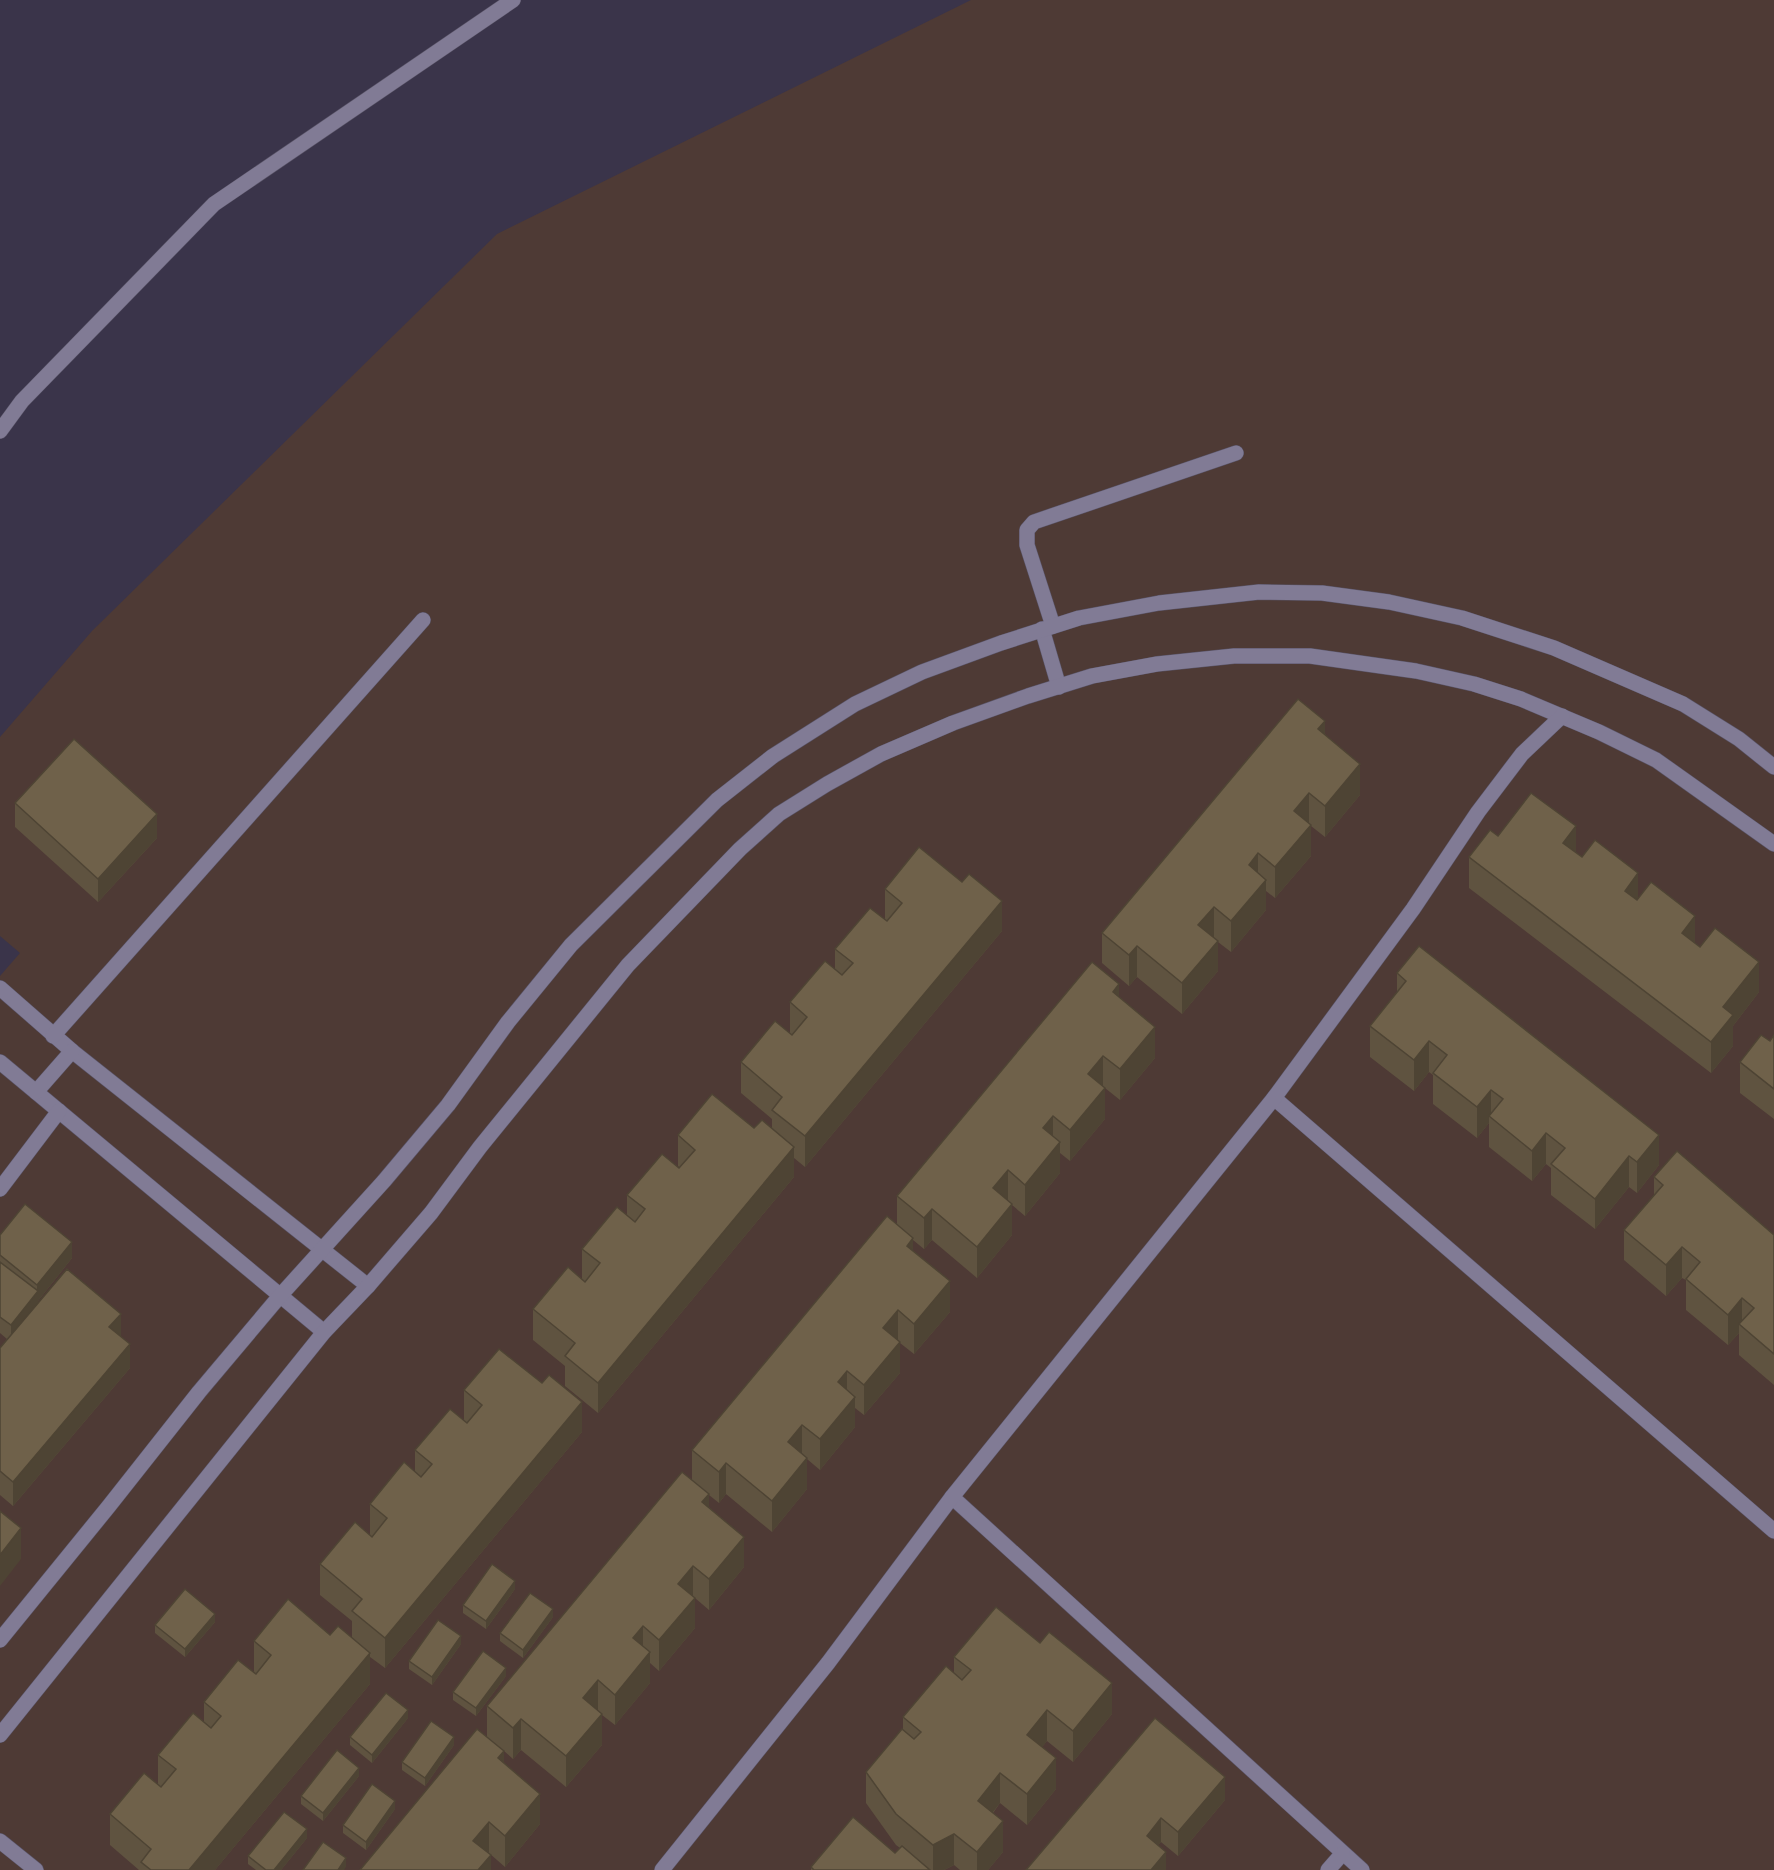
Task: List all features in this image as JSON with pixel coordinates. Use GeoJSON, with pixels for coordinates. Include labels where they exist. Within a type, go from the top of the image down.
{"type":"FeatureCollection","features":[{"type":"Feature","properties":{"kind":"street"},"geometry":{"type":"LineString","coordinates":[[0,431],[22,401],[214,204],[513,0]]}},
{"type":"Feature","properties":{"kind":"street"},"geometry":{"type":"LineString","coordinates":[[1059,687],[1027,545],[1027,530],[1034,522],[1236,453]]}},
{"type":"Feature","properties":{"kind":"street"},"geometry":{"type":"LineString","coordinates":[[0,1640],[199,1392],[279,1297],[384,1181],[448,1105],[508,1022],[571,945],[717,800],[773,756],[855,704],[922,672],[1079,618],[1159,603],[1259,592],[1323,593],[1389,602],[1462,618],[1554,648],[1683,704],[1739,739],[1774,767]]}},
{"type":"Feature","properties":{"kind":"street"},"geometry":{"type":"LineString","coordinates":[[53,1036],[423,620]]}},
{"type":"Feature","properties":{"kind":"street"},"geometry":{"type":"LineString","coordinates":[[0,1735],[324,1332],[368,1286],[431,1213],[480,1147],[628,965],[740,849],[779,814],[881,754],[953,723],[1092,676],[1157,664],[1234,656],[1310,656],[1416,671],[1474,684],[1521,699],[1599,732],[1656,760],[1774,844]]}},
{"type":"Feature","properties":{"kind":"street"},"geometry":{"type":"LineString","coordinates":[[662,1870],[828,1663],[952,1497],[1274,1098],[1413,909],[1478,812],[1522,754],[1562,716]]}},
{"type":"Feature","properties":{"kind":"street"},"geometry":{"type":"LineString","coordinates":[[0,988],[53,1036],[368,1286]]}},
{"type":"Feature","properties":{"kind":"street"},"geometry":{"type":"LineString","coordinates":[[36,1092],[72,1051]]}},
{"type":"Feature","properties":{"kind":"street"},"geometry":{"type":"LineString","coordinates":[[0,1062],[279,1297],[324,1332]]}},
{"type":"Feature","properties":{"kind":"street"},"geometry":{"type":"LineString","coordinates":[[1274,1098],[1774,1531]]}},
{"type":"Feature","properties":{"kind":"street"},"geometry":{"type":"LineString","coordinates":[[0,1189],[59,1111]]}},
{"type":"Feature","properties":{"kind":"street"},"geometry":{"type":"LineString","coordinates":[[952,1497],[1362,1870]]}},
{"type":"Feature","properties":{"kind":"street"},"geometry":{"type":"LineString","coordinates":[[0,1841],[36,1870]]}},
{"type":"Feature","properties":{"kind":"street"},"geometry":{"type":"LineString","coordinates":[[1328,1870],[1342,1854]]}},
{"type":"Feature","properties":{"kind":"shaded area"},"geometry":{"type":"Polygon","coordinates":[[[971,0],[1774,0],[1774,1870],[0,1870],[0,976],[20,953],[0,936],[0,737],[92,631],[497,234],[971,0]]]}},
{"type":"Feature","properties":{"kind":"building"},"geometry":{"type":"Polygon","coordinates":[[[1298,699],[1325,721],[1318,729],[1360,764],[1325,806],[1309,793],[1294,811],[1311,825],[1275,867],[1258,853],[1249,865],[1266,880],[1231,921],[1214,907],[1198,925],[1218,941],[1182,983],[1137,946],[1129,955],[1102,933],[1298,699]]]}},
{"type":"Feature","properties":{"kind":"building"},"geometry":{"type":"Polygon","coordinates":[[[74,739],[157,814],[98,879],[15,803],[74,739]]]}},
{"type":"Feature","properties":{"kind":"building"},"geometry":{"type":"Polygon","coordinates":[[[1531,793],[1576,826],[1563,843],[1582,857],[1595,840],[1638,873],[1625,891],[1637,900],[1651,882],[1695,916],[1682,933],[1700,947],[1715,928],[1759,962],[1723,1007],[1733,1015],[1711,1042],[1469,857],[1490,830],[1498,836],[1531,793]]]}},
{"type":"Feature","properties":{"kind":"building"},"geometry":{"type":"Polygon","coordinates":[[[919,847],[962,882],[969,874],[1002,901],[805,1136],[772,1110],[782,1097],[741,1062],[775,1021],[792,1035],[807,1017],[790,1002],[825,961],[842,975],[853,963],[835,949],[870,908],[887,921],[902,903],[885,889],[919,847]]]}},
{"type":"Feature","properties":{"kind":"building"},"geometry":{"type":"Polygon","coordinates":[[[1419,946],[1659,1135],[1637,1162],[1629,1156],[1595,1199],[1551,1164],[1565,1148],[1546,1133],[1532,1151],[1489,1116],[1503,1099],[1491,1090],[1477,1107],[1433,1073],[1447,1055],[1429,1041],[1414,1060],[1370,1026],[1406,981],[1397,973],[1419,946]]]}},
{"type":"Feature","properties":{"kind":"building"},"geometry":{"type":"Polygon","coordinates":[[[1092,962],[1119,984],[1113,992],[1155,1027],[1120,1069],[1103,1056],[1088,1074],[1105,1088],[1070,1130],[1053,1116],[1043,1128],[1060,1142],[1025,1185],[1008,1170],[993,1188],[1012,1204],[977,1247],[932,1209],[924,1218],[897,1196],[1092,962]]]}},
{"type":"Feature","properties":{"kind":"building"},"geometry":{"type":"Polygon","coordinates":[[[1761,1035],[1770,1041],[1774,1035],[1774,1089],[1740,1062],[1761,1035]]]}},
{"type":"Feature","properties":{"kind":"building"},"geometry":{"type":"Polygon","coordinates":[[[712,1094],[754,1128],[762,1120],[794,1147],[598,1383],[565,1356],[575,1343],[533,1309],[568,1267],[585,1282],[600,1263],[582,1249],[617,1207],[635,1222],[645,1209],[627,1195],[662,1154],[679,1168],[695,1150],[678,1135],[712,1094]]]}},
{"type":"Feature","properties":{"kind":"building"},"geometry":{"type":"Polygon","coordinates":[[[1677,1151],[1774,1235],[1774,1354],[1739,1324],[1754,1308],[1742,1298],[1728,1315],[1686,1279],[1700,1262],[1682,1247],[1666,1265],[1624,1230],[1663,1185],[1654,1177],[1677,1151]]]}},
{"type":"Feature","properties":{"kind":"building"},"geometry":{"type":"Polygon","coordinates":[[[25,1204],[72,1242],[37,1285],[0,1255],[0,1235],[25,1204]]]}},
{"type":"Feature","properties":{"kind":"building"},"geometry":{"type":"Polygon","coordinates":[[[887,1216],[913,1238],[907,1246],[950,1281],[914,1324],[898,1310],[883,1328],[900,1342],[864,1385],[847,1371],[838,1382],[855,1397],[820,1439],[802,1425],[788,1442],[807,1458],[772,1501],[726,1463],[719,1472],[692,1450],[887,1216]]]}},
{"type":"Feature","properties":{"kind":"building"},"geometry":{"type":"Polygon","coordinates":[[[0,1262],[38,1291],[11,1325],[0,1317],[0,1262]]]}},
{"type":"Feature","properties":{"kind":"building"},"geometry":{"type":"Polygon","coordinates":[[[67,1269],[121,1314],[109,1327],[130,1344],[13,1482],[0,1471],[0,1348],[67,1269]]]}},
{"type":"Feature","properties":{"kind":"building"},"geometry":{"type":"Polygon","coordinates":[[[499,1349],[542,1383],[549,1375],[582,1402],[385,1638],[352,1611],[362,1599],[320,1564],[355,1522],[372,1537],[387,1518],[370,1504],[404,1462],[421,1477],[432,1464],[415,1450],[450,1409],[467,1423],[482,1405],[464,1390],[499,1349]]]}},
{"type":"Feature","properties":{"kind":"building"},"geometry":{"type":"Polygon","coordinates":[[[682,1472],[709,1494],[702,1502],[744,1537],[709,1579],[693,1566],[678,1584],[695,1598],[659,1640],[643,1626],[633,1638],[650,1652],[615,1695],[598,1680],[583,1698],[602,1714],[566,1756],[521,1719],[513,1728],[487,1706],[682,1472]]]}},
{"type":"Feature","properties":{"kind":"building"},"geometry":{"type":"Polygon","coordinates":[[[0,1511],[21,1528],[0,1555],[0,1511]]]}},
{"type":"Feature","properties":{"kind":"building"},"geometry":{"type":"Polygon","coordinates":[[[492,1564],[515,1581],[486,1621],[463,1605],[492,1564]]]}},
{"type":"Feature","properties":{"kind":"building"},"geometry":{"type":"Polygon","coordinates":[[[185,1589],[215,1614],[185,1649],[155,1625],[185,1589]]]}},
{"type":"Feature","properties":{"kind":"building"},"geometry":{"type":"Polygon","coordinates":[[[530,1593],[553,1609],[523,1650],[500,1633],[530,1593]]]}},
{"type":"Feature","properties":{"kind":"building"},"geometry":{"type":"Polygon","coordinates":[[[288,1599],[330,1635],[338,1626],[370,1653],[189,1870],[151,1870],[141,1862],[151,1849],[110,1814],[144,1773],[161,1787],[176,1769],[158,1755],[193,1713],[211,1728],[221,1716],[204,1702],[238,1660],[256,1674],[271,1655],[254,1641],[288,1599]]]}},
{"type":"Feature","properties":{"kind":"building"},"geometry":{"type":"Polygon","coordinates":[[[996,1607],[1040,1643],[1049,1632],[1112,1683],[1073,1731],[1047,1710],[1027,1735],[1056,1758],[1027,1794],[1000,1773],[978,1801],[1003,1821],[977,1852],[954,1834],[933,1845],[896,1814],[866,1772],[902,1729],[914,1739],[921,1732],[903,1717],[946,1666],[962,1680],[971,1670],[954,1657],[996,1607]]]}},
{"type":"Feature","properties":{"kind":"building"},"geometry":{"type":"Polygon","coordinates":[[[438,1620],[461,1636],[432,1677],[409,1661],[438,1620]]]}},
{"type":"Feature","properties":{"kind":"building"},"geometry":{"type":"Polygon","coordinates":[[[483,1651],[506,1668],[476,1708],[453,1692],[483,1651]]]}},
{"type":"Feature","properties":{"kind":"building"},"geometry":{"type":"Polygon","coordinates":[[[386,1693],[408,1710],[372,1755],[350,1737],[386,1693]]]}},
{"type":"Feature","properties":{"kind":"building"},"geometry":{"type":"Polygon","coordinates":[[[1155,1718],[1225,1777],[1178,1832],[1161,1818],[1147,1836],[1166,1852],[1151,1870],[1026,1870],[1155,1718]]]}},
{"type":"Feature","properties":{"kind":"building"},"geometry":{"type":"Polygon","coordinates":[[[431,1721],[454,1737],[425,1778],[402,1762],[431,1721]]]}},
{"type":"Feature","properties":{"kind":"building"},"geometry":{"type":"Polygon","coordinates":[[[477,1729],[504,1751],[498,1758],[540,1794],[505,1836],[489,1822],[473,1841],[491,1855],[478,1870],[360,1870],[477,1729]]]}},
{"type":"Feature","properties":{"kind":"building"},"geometry":{"type":"Polygon","coordinates":[[[337,1750],[359,1768],[323,1813],[301,1796],[337,1750]]]}},
{"type":"Feature","properties":{"kind":"building"},"geometry":{"type":"Polygon","coordinates":[[[372,1784],[395,1801],[366,1842],[343,1825],[372,1784]]]}},
{"type":"Feature","properties":{"kind":"building"},"geometry":{"type":"Polygon","coordinates":[[[284,1812],[307,1829],[274,1870],[266,1870],[248,1856],[284,1812]]]}},
{"type":"Feature","properties":{"kind":"building"},"geometry":{"type":"Polygon","coordinates":[[[853,1817],[895,1853],[902,1846],[930,1870],[814,1870],[811,1867],[853,1817]]]}},
{"type":"Feature","properties":{"kind":"building"},"geometry":{"type":"Polygon","coordinates":[[[323,1842],[346,1858],[338,1870],[303,1870],[323,1842]]]}}]}
